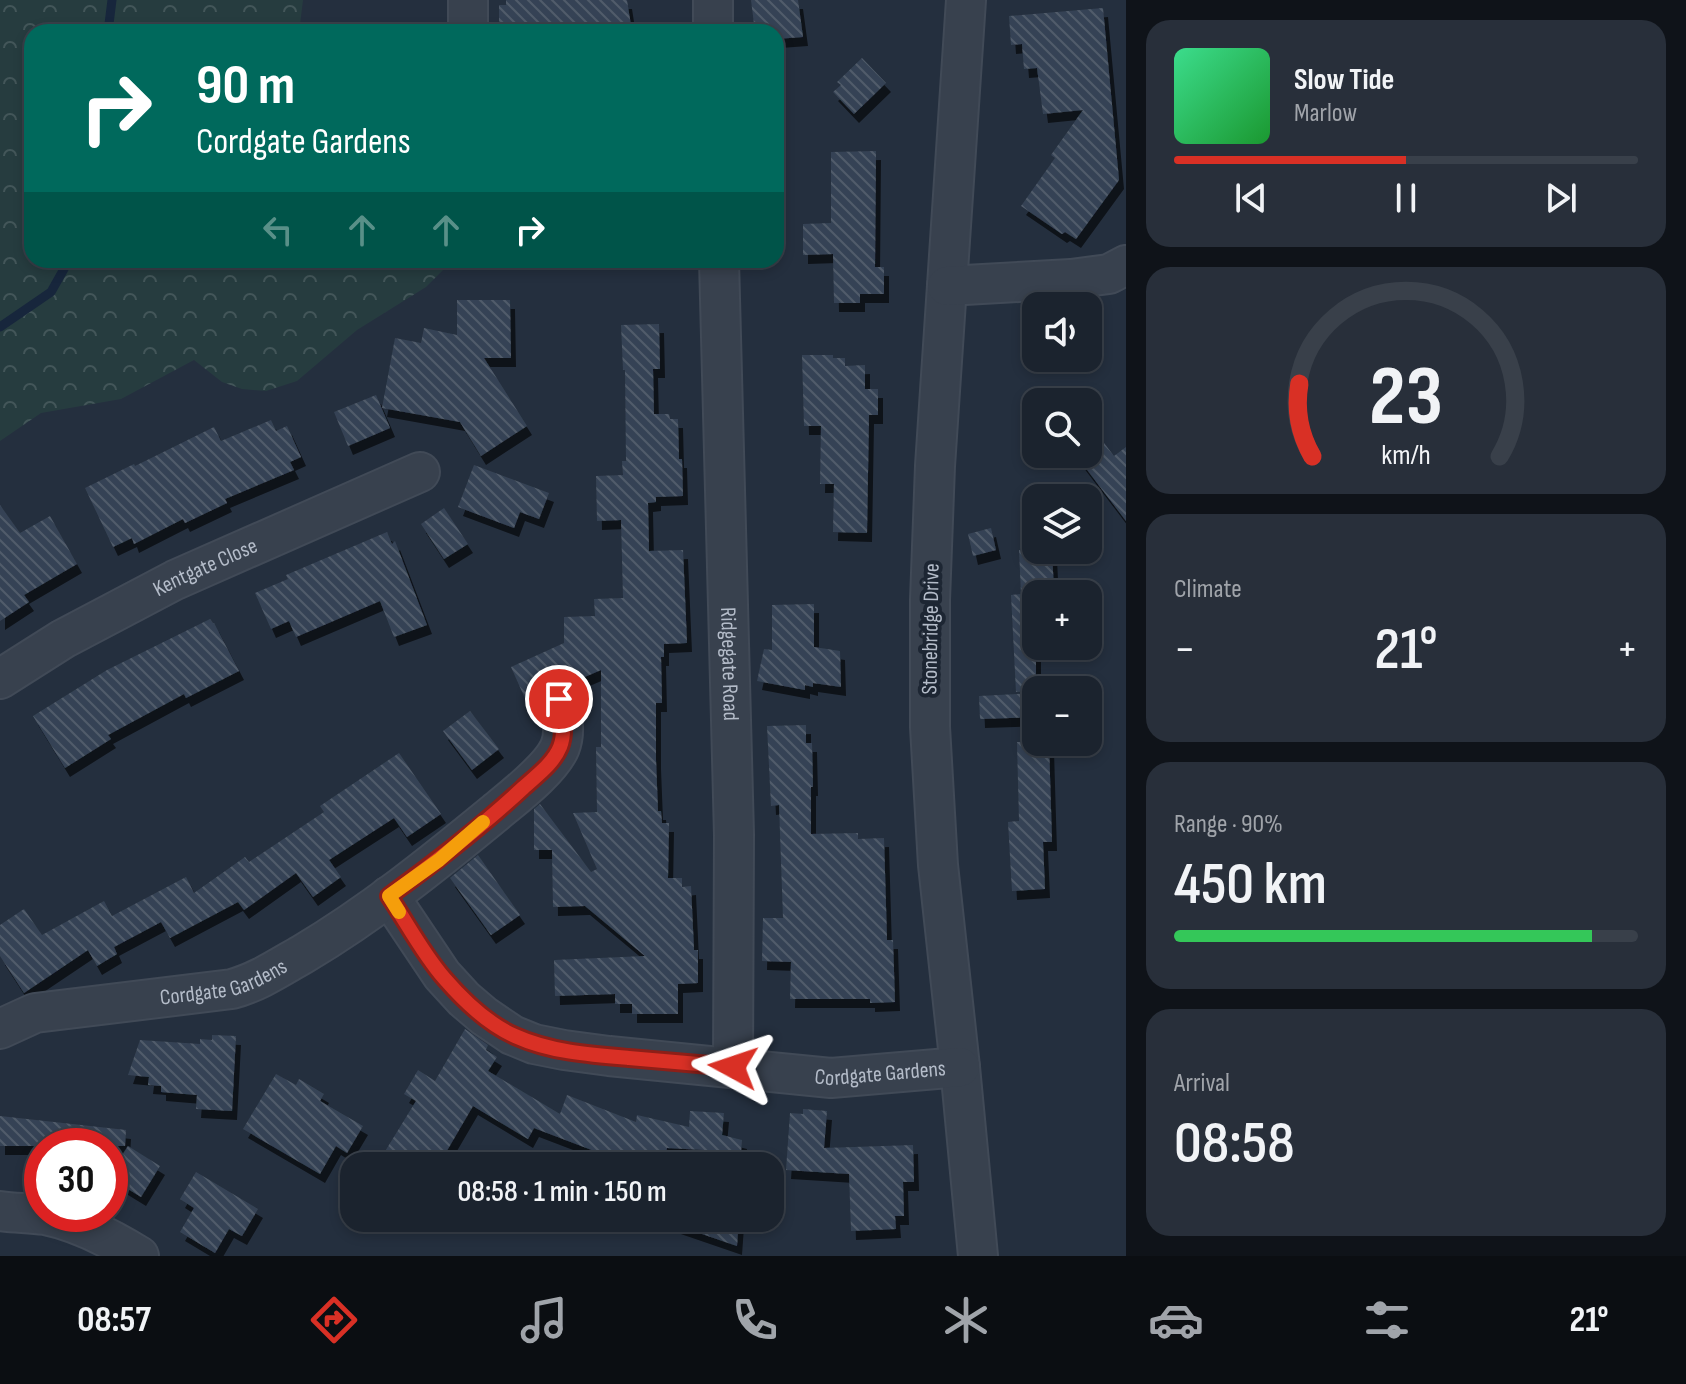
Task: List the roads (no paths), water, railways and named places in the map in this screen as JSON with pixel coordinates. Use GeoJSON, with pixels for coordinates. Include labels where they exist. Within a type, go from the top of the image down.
{"type":"FeatureCollection","features":[{"type":"Feature","properties":{"kind":"street"},"geometry":{"type":"LineString","coordinates":[[468,0],[468,24]]}},
{"type":"Feature","properties":{"kind":"street"},"geometry":{"type":"LineString","coordinates":[[713,0],[713,24]]}},
{"type":"Feature","properties":{"kind":"street","name":"Stonebridge Drive"},"geometry":{"type":"LineString","coordinates":[[966,0],[934,481],[930,727],[938,865],[978,1256]]}},
{"type":"Feature","properties":{"kind":"street"},"geometry":{"type":"LineString","coordinates":[[947,286],[1071,279],[1109,274],[1126,265]]}},
{"type":"Feature","properties":{"kind":"street","name":"Ridgegate Road"},"geometry":{"type":"LineString","coordinates":[[719,268],[734,835],[733,1067]]}},
{"type":"Feature","properties":{"kind":"street","name":"Kentgate Close"},"geometry":{"type":"LineString","coordinates":[[0,679],[63,639],[175,580],[420,472]]}},
{"type":"Feature","properties":{"kind":"street","name":"Cordgate Gardens"},"geometry":{"type":"LineString","coordinates":[[0,1029],[35,1013],[232,989],[249,984],[322,942],[439,860],[548,765],[561,746],[563,723],[559,699]]}},
{"type":"Feature","properties":{"kind":"street","name":"Cordgate Gardens"},"geometry":{"type":"LineString","coordinates":[[389,896],[442,975],[464,999],[512,1035],[534,1044],[609,1056],[831,1078],[960,1067]]}},
{"type":"Feature","properties":{"kind":"street"},"geometry":{"type":"LineString","coordinates":[[0,1211],[45,1215],[81,1226],[139,1256]]}},
{"type":"Feature","properties":{"kind":"waterway"},"geometry":{"type":"LineString","coordinates":[[109,24],[112,0]]}},
{"type":"Feature","properties":{"kind":"waterway"},"geometry":{"type":"LineString","coordinates":[[0,327],[51,292],[64,268]]}}]}
